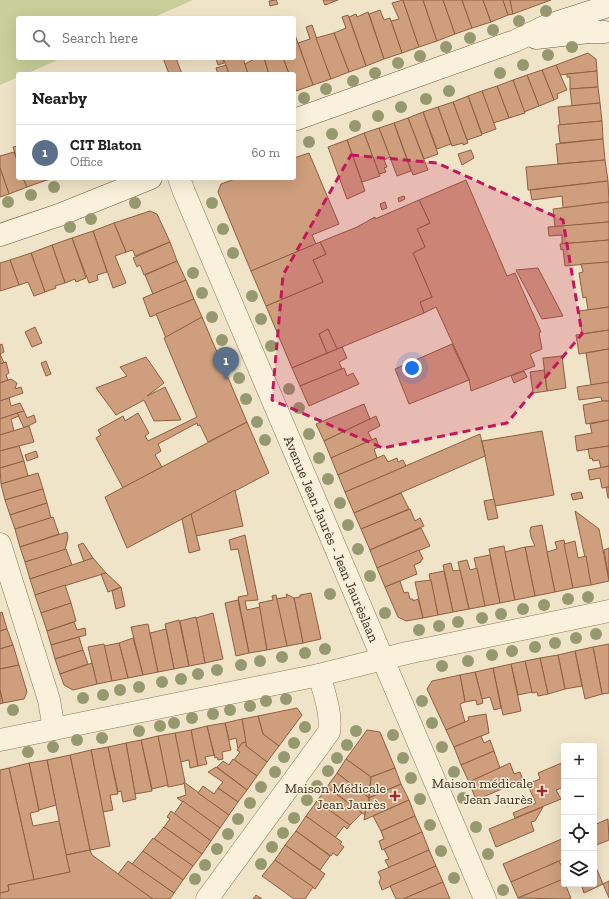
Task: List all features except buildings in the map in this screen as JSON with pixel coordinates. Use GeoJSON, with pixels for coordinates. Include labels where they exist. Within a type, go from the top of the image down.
{"type":"FeatureCollection","features":[{"type":"Feature","properties":{"kind":"street"},"geometry":{"type":"LineString","coordinates":[[607,4],[601,20],[607,35]]}},
{"type":"Feature","properties":{"kind":"street"},"geometry":{"type":"LineString","coordinates":[[296,119],[515,40],[546,26],[607,4]]}},
{"type":"Feature","properties":{"kind":"street"},"geometry":{"type":"LineString","coordinates":[[515,40],[589,32],[607,35]]}},
{"type":"Feature","properties":{"kind":"street"},"geometry":{"type":"LineString","coordinates":[[0,235],[58,215],[146,180]]}},
{"type":"Feature","properties":{"kind":"street","name":"Avenue Jean Jaurès - Jean Jaurèslaan"},"geometry":{"type":"LineString","coordinates":[[180,180],[484,899]]}},
{"type":"Feature","properties":{"kind":"street"},"geometry":{"type":"LineString","coordinates":[[0,544],[49,700],[54,729]]}},
{"type":"Feature","properties":{"kind":"street"},"geometry":{"type":"LineString","coordinates":[[0,740],[319,675],[382,659],[609,611]]}},
{"type":"Feature","properties":{"kind":"street"},"geometry":{"type":"LineString","coordinates":[[207,899],[329,732],[329,718],[319,675]]}},
{"type":"Feature","properties":{"kind":"highlighted area"},"geometry":{"type":"Polygon","coordinates":[[[351,155],[437,163],[563,220],[582,334],[507,423],[383,448],[272,400],[283,275],[351,155]]]}},
{"type":"Feature","properties":{"kind":"green space"},"geometry":{"type":"Polygon","coordinates":[[[0,0],[193,0],[157,16],[16,16],[16,60],[58,60],[30,72],[16,72],[16,78],[0,85],[0,0]]]}},
{"type":"Feature","properties":{"kind":"place","name":"CIT Blaton"},"geometry":{"type":"Point","coordinates":[226,380]}},
{"type":"Feature","properties":{"kind":"place","name":"Maison médicale Jean Jaurès"},"geometry":{"type":"Point","coordinates":[542,791]}},
{"type":"Feature","properties":{"kind":"place","name":"Maison Médicale Jean Jaurès"},"geometry":{"type":"Point","coordinates":[395,796]}}]}
